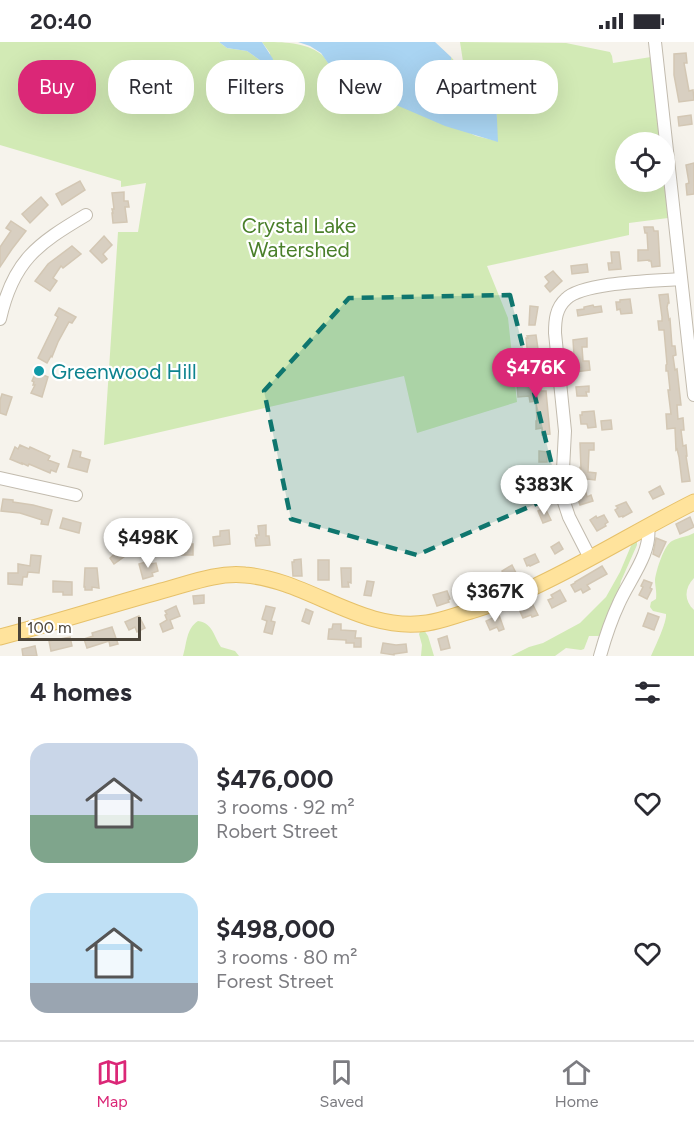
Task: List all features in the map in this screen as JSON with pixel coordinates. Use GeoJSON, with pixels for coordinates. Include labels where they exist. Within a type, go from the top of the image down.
{"type":"FeatureCollection","features":[{"type":"Feature","properties":{"kind":"main road"},"geometry":{"type":"LineString","coordinates":[[0,637],[193,582],[238,574],[271,580],[376,620],[393,624],[420,624],[445,619],[525,591],[694,502]]}},
{"type":"Feature","properties":{"kind":"street"},"geometry":{"type":"LineString","coordinates":[[654,42],[694,395]]}},
{"type":"Feature","properties":{"kind":"street"},"geometry":{"type":"LineString","coordinates":[[0,318],[12,281],[34,250],[86,215]]}},
{"type":"Feature","properties":{"kind":"street"},"geometry":{"type":"LineString","coordinates":[[590,558],[569,517],[563,499],[565,431],[555,333],[557,312],[568,297],[582,290],[601,286],[680,279]]}},
{"type":"Feature","properties":{"kind":"street"},"geometry":{"type":"LineString","coordinates":[[0,478],[76,495]]}},
{"type":"Feature","properties":{"kind":"street"},"geometry":{"type":"LineString","coordinates":[[600,656],[616,609],[646,549],[649,537],[648,527]]}},
{"type":"Feature","properties":{"kind":"highlighted area"},"geometry":{"type":"Polygon","coordinates":[[[510,295],[559,494],[417,555],[291,519],[264,391],[349,298],[510,295]]]}},
{"type":"Feature","properties":{"kind":"green space","name":"Crystal Lake Watershed"},"geometry":{"type":"Polygon","coordinates":[[[0,42],[219,42],[227,48],[247,51],[260,60],[206,60],[206,114],[305,114],[305,60],[268,60],[270,53],[262,42],[301,45],[315,50],[326,60],[317,60],[317,114],[403,114],[403,101],[415,107],[415,114],[430,114],[476,136],[497,141],[496,114],[558,114],[558,60],[463,60],[460,42],[566,43],[610,52],[613,63],[651,57],[659,132],[615,132],[615,192],[665,192],[668,218],[629,223],[629,235],[487,266],[508,318],[517,402],[417,433],[404,376],[104,445],[118,232],[138,232],[146,183],[121,187],[121,181],[0,145],[0,42]]]}},
{"type":"Feature","properties":{"kind":"green space"},"geometry":{"type":"Polygon","coordinates":[[[694,533],[694,578],[686,594],[688,603],[694,610],[694,656],[651,656],[666,618],[666,614],[653,611],[650,607],[651,602],[656,599],[655,580],[663,553],[669,543],[694,533]]]}},
{"type":"Feature","properties":{"kind":"green space"},"geometry":{"type":"Polygon","coordinates":[[[637,540],[601,635],[589,636],[584,649],[581,650],[566,648],[555,656],[511,656],[543,643],[580,623],[606,597],[633,541],[637,540]]]}},
{"type":"Feature","properties":{"kind":"green space"},"geometry":{"type":"Polygon","coordinates":[[[198,621],[210,627],[221,647],[235,651],[239,656],[183,656],[189,632],[198,621]]]}},
{"type":"Feature","properties":{"kind":"green space"},"geometry":{"type":"Polygon","coordinates":[[[421,630],[424,630],[428,636],[434,656],[421,656],[422,645],[419,634],[421,630]]]}},
{"type":"Feature","properties":{"kind":"water"},"geometry":{"type":"Polygon","coordinates":[[[219,42],[262,42],[273,60],[260,60],[247,51],[227,48],[219,42]]]}},
{"type":"Feature","properties":{"kind":"water"},"geometry":{"type":"Polygon","coordinates":[[[298,42],[435,42],[451,60],[415,60],[415,113],[403,108],[403,60],[326,60],[321,53],[298,42]]]}},
{"type":"Feature","properties":{"kind":"water"},"geometry":{"type":"Polygon","coordinates":[[[417,114],[497,114],[498,142],[445,126],[417,114]]]}},
{"type":"Feature","properties":{"kind":"building"},"geometry":{"type":"Polygon","coordinates":[[[686,53],[687,63],[684,63],[689,91],[693,90],[694,100],[679,102],[674,75],[674,54],[686,53]]]}},
{"type":"Feature","properties":{"kind":"building"},"geometry":{"type":"Polygon","coordinates":[[[691,115],[692,124],[679,126],[678,117],[691,115]]]}},
{"type":"Feature","properties":{"kind":"building"},"geometry":{"type":"Polygon","coordinates":[[[694,163],[694,194],[687,195],[686,184],[689,183],[686,165],[694,163]]]}},
{"type":"Feature","properties":{"kind":"building"},"geometry":{"type":"Polygon","coordinates":[[[80,181],[85,190],[62,205],[56,194],[80,181]]]}},
{"type":"Feature","properties":{"kind":"building"},"geometry":{"type":"Polygon","coordinates":[[[124,192],[124,201],[128,201],[129,207],[125,207],[127,222],[113,223],[112,193],[124,192]]]}},
{"type":"Feature","properties":{"kind":"building"},"geometry":{"type":"Polygon","coordinates":[[[41,197],[48,205],[30,223],[22,214],[41,197]]]}},
{"type":"Feature","properties":{"kind":"building"},"geometry":{"type":"Polygon","coordinates":[[[11,221],[26,231],[0,267],[0,247],[11,231],[6,228],[11,221]]]}},
{"type":"Feature","properties":{"kind":"building"},"geometry":{"type":"Polygon","coordinates":[[[644,227],[653,227],[654,231],[658,231],[660,266],[652,267],[649,260],[638,261],[638,250],[648,250],[647,233],[644,227]]]}},
{"type":"Feature","properties":{"kind":"building"},"geometry":{"type":"Polygon","coordinates":[[[104,236],[112,245],[103,254],[107,259],[102,263],[90,251],[104,236]]]}},
{"type":"Feature","properties":{"kind":"building"},"geometry":{"type":"Polygon","coordinates":[[[72,246],[81,254],[63,268],[61,266],[53,278],[57,281],[50,291],[35,281],[48,264],[72,246]]]}},
{"type":"Feature","properties":{"kind":"building"},"geometry":{"type":"Polygon","coordinates":[[[611,252],[619,252],[621,269],[609,270],[608,263],[612,263],[611,252]]]}},
{"type":"Feature","properties":{"kind":"building"},"geometry":{"type":"Polygon","coordinates":[[[587,264],[588,272],[572,274],[571,266],[587,264]]]}},
{"type":"Feature","properties":{"kind":"building"},"geometry":{"type":"Polygon","coordinates":[[[553,271],[562,281],[550,292],[545,286],[549,282],[545,277],[553,271]]]}},
{"type":"Feature","properties":{"kind":"building"},"geometry":{"type":"Polygon","coordinates":[[[668,294],[667,307],[672,346],[675,346],[676,355],[673,356],[675,370],[677,369],[681,405],[677,405],[678,419],[683,418],[684,430],[681,430],[683,446],[686,445],[690,481],[682,482],[676,450],[675,428],[667,429],[666,414],[671,414],[668,390],[670,390],[668,371],[666,371],[664,330],[659,330],[658,321],[662,321],[659,295],[668,294]]]}},
{"type":"Feature","properties":{"kind":"building"},"geometry":{"type":"Polygon","coordinates":[[[630,299],[632,313],[621,314],[620,309],[617,310],[616,302],[630,299]]]}},
{"type":"Feature","properties":{"kind":"building"},"geometry":{"type":"Polygon","coordinates":[[[593,305],[594,307],[601,306],[602,312],[578,316],[577,310],[593,305]]]}},
{"type":"Feature","properties":{"kind":"building"},"geometry":{"type":"Polygon","coordinates":[[[530,306],[538,307],[535,325],[529,325],[530,306]]]}},
{"type":"Feature","properties":{"kind":"building"},"geometry":{"type":"Polygon","coordinates":[[[59,308],[76,317],[72,323],[69,322],[47,363],[38,358],[58,317],[55,315],[59,308]]]}},
{"type":"Feature","properties":{"kind":"building"},"geometry":{"type":"Polygon","coordinates":[[[536,335],[538,349],[534,349],[535,357],[528,357],[526,338],[536,335]]]}},
{"type":"Feature","properties":{"kind":"building"},"geometry":{"type":"Polygon","coordinates":[[[587,338],[587,347],[582,347],[583,361],[589,361],[590,370],[575,372],[573,340],[587,338]]]}},
{"type":"Feature","properties":{"kind":"building"},"geometry":{"type":"Polygon","coordinates":[[[538,368],[541,391],[546,391],[550,434],[542,435],[542,428],[536,429],[536,401],[530,402],[529,396],[518,397],[517,383],[530,381],[529,369],[538,368]]]}},
{"type":"Feature","properties":{"kind":"building"},"geometry":{"type":"Polygon","coordinates":[[[36,372],[48,377],[42,397],[31,393],[35,385],[32,381],[36,372]]]}},
{"type":"Feature","properties":{"kind":"building"},"geometry":{"type":"Polygon","coordinates":[[[589,386],[587,396],[577,396],[576,387],[589,386]]]}},
{"type":"Feature","properties":{"kind":"building"},"geometry":{"type":"Polygon","coordinates":[[[2,394],[12,397],[6,415],[0,413],[2,394]]]}},
{"type":"Feature","properties":{"kind":"building"},"geometry":{"type":"Polygon","coordinates":[[[594,411],[596,427],[588,428],[587,424],[581,424],[582,412],[594,411]]]}},
{"type":"Feature","properties":{"kind":"building"},"geometry":{"type":"Polygon","coordinates":[[[611,420],[612,429],[602,430],[601,421],[611,420]]]}},
{"type":"Feature","properties":{"kind":"building"},"geometry":{"type":"Polygon","coordinates":[[[580,443],[594,443],[594,450],[589,450],[588,472],[596,473],[595,480],[579,478],[580,443]]]}},
{"type":"Feature","properties":{"kind":"building"},"geometry":{"type":"Polygon","coordinates":[[[20,445],[50,456],[48,460],[59,464],[56,472],[51,470],[50,473],[10,459],[15,447],[18,449],[20,445]]]}},
{"type":"Feature","properties":{"kind":"building"},"geometry":{"type":"Polygon","coordinates":[[[73,450],[81,452],[80,457],[90,460],[87,472],[68,467],[73,450]]]}},
{"type":"Feature","properties":{"kind":"building"},"geometry":{"type":"Polygon","coordinates":[[[539,451],[547,452],[547,462],[539,462],[539,451]]]}},
{"type":"Feature","properties":{"kind":"building"},"geometry":{"type":"Polygon","coordinates":[[[535,481],[544,481],[545,497],[537,497],[535,481]]]}},
{"type":"Feature","properties":{"kind":"building"},"geometry":{"type":"Polygon","coordinates":[[[660,486],[664,494],[653,499],[649,492],[660,486]]]}},
{"type":"Feature","properties":{"kind":"building"},"geometry":{"type":"Polygon","coordinates":[[[585,489],[587,497],[591,495],[593,501],[580,505],[578,492],[585,489]]]}},
{"type":"Feature","properties":{"kind":"building"},"geometry":{"type":"Polygon","coordinates":[[[3,499],[52,510],[48,525],[41,524],[42,520],[20,513],[1,511],[3,499]]]}},
{"type":"Feature","properties":{"kind":"building"},"geometry":{"type":"Polygon","coordinates":[[[626,502],[632,512],[619,517],[615,510],[618,508],[616,506],[626,502]]]}},
{"type":"Feature","properties":{"kind":"building"},"geometry":{"type":"Polygon","coordinates":[[[545,508],[551,520],[543,523],[538,511],[545,508]]]}},
{"type":"Feature","properties":{"kind":"building"},"geometry":{"type":"Polygon","coordinates":[[[604,515],[608,522],[606,526],[597,531],[590,520],[604,515]]]}},
{"type":"Feature","properties":{"kind":"building"},"geometry":{"type":"Polygon","coordinates":[[[690,517],[694,527],[680,534],[676,524],[690,517]]]}},
{"type":"Feature","properties":{"kind":"building"},"geometry":{"type":"Polygon","coordinates":[[[63,518],[81,523],[79,533],[60,528],[63,518]]]}},
{"type":"Feature","properties":{"kind":"building"},"geometry":{"type":"Polygon","coordinates":[[[266,525],[266,536],[269,536],[270,545],[256,546],[255,538],[259,535],[258,526],[266,525]]]}},
{"type":"Feature","properties":{"kind":"building"},"geometry":{"type":"Polygon","coordinates":[[[229,530],[230,544],[214,546],[213,537],[220,536],[220,531],[229,530]]]}},
{"type":"Feature","properties":{"kind":"building"},"geometry":{"type":"Polygon","coordinates":[[[656,538],[666,542],[659,557],[653,554],[656,538]]]}},
{"type":"Feature","properties":{"kind":"building"},"geometry":{"type":"Polygon","coordinates":[[[559,542],[563,549],[555,554],[551,547],[559,542]]]}},
{"type":"Feature","properties":{"kind":"building"},"geometry":{"type":"Polygon","coordinates":[[[181,544],[193,544],[193,555],[181,555],[181,544]]]}},
{"type":"Feature","properties":{"kind":"building"},"geometry":{"type":"Polygon","coordinates":[[[120,549],[125,556],[114,564],[110,558],[120,549]]]}},
{"type":"Feature","properties":{"kind":"building"},"geometry":{"type":"Polygon","coordinates":[[[535,554],[539,562],[527,566],[524,559],[535,554]]]}},
{"type":"Feature","properties":{"kind":"building"},"geometry":{"type":"Polygon","coordinates":[[[31,555],[41,556],[39,573],[28,572],[27,577],[23,577],[22,585],[8,584],[8,573],[18,573],[18,564],[30,566],[31,555]]]}},
{"type":"Feature","properties":{"kind":"building"},"geometry":{"type":"Polygon","coordinates":[[[301,559],[302,576],[293,576],[292,562],[301,559]]]}},
{"type":"Feature","properties":{"kind":"building"},"geometry":{"type":"Polygon","coordinates":[[[318,560],[329,560],[329,580],[318,580],[318,560]]]}},
{"type":"Feature","properties":{"kind":"building"},"geometry":{"type":"Polygon","coordinates":[[[149,561],[150,564],[156,563],[158,571],[152,573],[153,576],[143,579],[139,564],[149,561]]]}},
{"type":"Feature","properties":{"kind":"building"},"geometry":{"type":"Polygon","coordinates":[[[512,565],[516,573],[506,579],[502,571],[512,565]]]}},
{"type":"Feature","properties":{"kind":"building"},"geometry":{"type":"Polygon","coordinates":[[[602,566],[607,574],[587,585],[590,589],[583,593],[581,589],[575,592],[571,585],[602,566]]]}},
{"type":"Feature","properties":{"kind":"building"},"geometry":{"type":"Polygon","coordinates":[[[85,568],[97,568],[99,588],[92,587],[92,590],[85,590],[85,568]]]}},
{"type":"Feature","properties":{"kind":"building"},"geometry":{"type":"Polygon","coordinates":[[[341,568],[351,568],[349,587],[342,587],[341,568]]]}},
{"type":"Feature","properties":{"kind":"building"},"geometry":{"type":"Polygon","coordinates":[[[490,574],[493,583],[483,587],[480,578],[490,574]]]}},
{"type":"Feature","properties":{"kind":"building"},"geometry":{"type":"Polygon","coordinates":[[[644,580],[652,583],[647,599],[639,595],[644,580]]]}},
{"type":"Feature","properties":{"kind":"building"},"geometry":{"type":"Polygon","coordinates":[[[53,581],[72,582],[72,595],[53,592],[53,581]]]}},
{"type":"Feature","properties":{"kind":"building"},"geometry":{"type":"Polygon","coordinates":[[[367,581],[374,582],[371,596],[364,595],[367,581]]]}},
{"type":"Feature","properties":{"kind":"building"},"geometry":{"type":"Polygon","coordinates":[[[560,590],[566,601],[552,608],[548,600],[553,598],[551,595],[560,590]]]}},
{"type":"Feature","properties":{"kind":"building"},"geometry":{"type":"Polygon","coordinates":[[[447,591],[449,602],[437,606],[433,595],[447,591]]]}},
{"type":"Feature","properties":{"kind":"building"},"geometry":{"type":"Polygon","coordinates":[[[204,595],[204,603],[194,604],[193,596],[204,595]]]}},
{"type":"Feature","properties":{"kind":"building"},"geometry":{"type":"Polygon","coordinates":[[[532,603],[538,615],[523,618],[519,609],[532,603]]]}},
{"type":"Feature","properties":{"kind":"building"},"geometry":{"type":"Polygon","coordinates":[[[176,606],[180,616],[170,620],[173,628],[163,632],[160,624],[167,620],[165,611],[176,606]]]}},
{"type":"Feature","properties":{"kind":"building"},"geometry":{"type":"Polygon","coordinates":[[[266,606],[275,608],[271,621],[275,622],[272,634],[264,632],[267,621],[262,619],[266,606]]]}},
{"type":"Feature","properties":{"kind":"building"},"geometry":{"type":"Polygon","coordinates":[[[306,609],[313,612],[309,624],[302,621],[306,609]]]}},
{"type":"Feature","properties":{"kind":"building"},"geometry":{"type":"Polygon","coordinates":[[[648,613],[659,617],[654,630],[643,626],[648,613]]]}},
{"type":"Feature","properties":{"kind":"building"},"geometry":{"type":"Polygon","coordinates":[[[499,615],[504,629],[499,631],[497,627],[490,630],[486,621],[499,615]]]}},
{"type":"Feature","properties":{"kind":"building"},"geometry":{"type":"Polygon","coordinates":[[[139,616],[145,628],[137,632],[135,627],[129,630],[125,622],[139,616]]]}},
{"type":"Feature","properties":{"kind":"building"},"geometry":{"type":"Polygon","coordinates":[[[333,624],[341,624],[341,630],[356,631],[355,638],[361,638],[361,647],[354,647],[354,643],[346,643],[346,640],[328,639],[329,629],[332,629],[333,624]]]}},
{"type":"Feature","properties":{"kind":"building"},"geometry":{"type":"Polygon","coordinates":[[[112,627],[118,644],[110,646],[109,641],[87,648],[84,639],[93,636],[92,633],[112,627]]]}},
{"type":"Feature","properties":{"kind":"building"},"geometry":{"type":"Polygon","coordinates":[[[447,636],[450,648],[441,650],[438,639],[447,636]]]}},
{"type":"Feature","properties":{"kind":"building"},"geometry":{"type":"Polygon","coordinates":[[[70,637],[72,646],[51,651],[49,641],[70,637]]]}},
{"type":"Feature","properties":{"kind":"building"},"geometry":{"type":"Polygon","coordinates":[[[383,643],[406,644],[407,652],[394,655],[381,653],[383,643]]]}},
{"type":"Feature","properties":{"kind":"building"},"geometry":{"type":"Polygon","coordinates":[[[35,646],[37,656],[23,656],[22,649],[35,646]]]}},
{"type":"Feature","properties":{"kind":"place","name":"Greenwood Hill"},"geometry":{"type":"Point","coordinates":[39,371]}}]}
